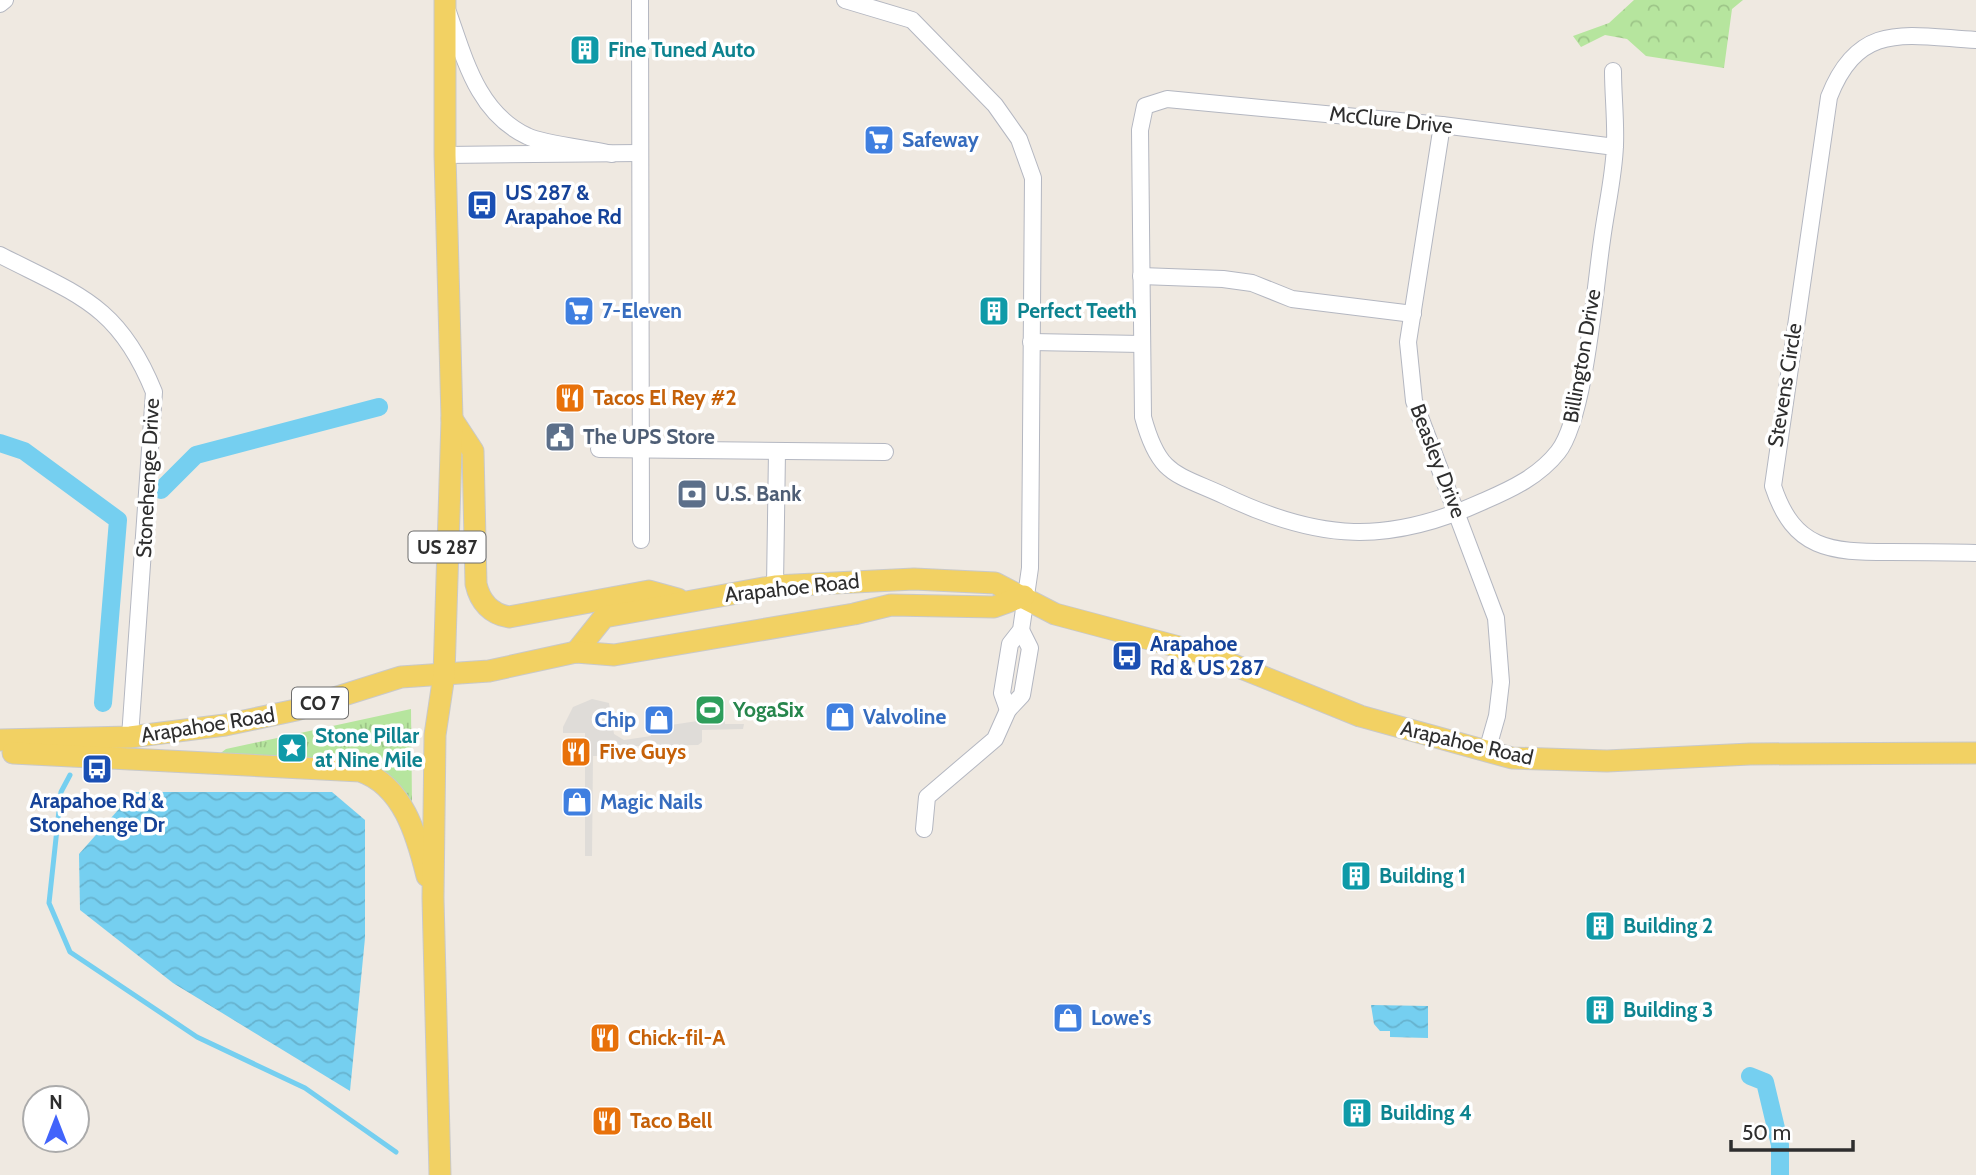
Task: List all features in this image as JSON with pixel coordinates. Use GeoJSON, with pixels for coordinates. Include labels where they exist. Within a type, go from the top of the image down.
{"type":"FeatureCollection","features":[{"type":"Feature","properties":{"kind":"main road","name":"US 287"},"geometry":{"type":"LineString","coordinates":[[440,1175],[433,898],[435,735],[444,675],[452,419],[445,155],[445,1]]}},
{"type":"Feature","properties":{"kind":"main road"},"geometry":{"type":"LineString","coordinates":[[452,419],[473,451],[476,584],[480,597],[493,612],[509,617],[649,591],[683,601]]}},
{"type":"Feature","properties":{"kind":"main road","name":"Arapahoe Road"},"geometry":{"type":"LineString","coordinates":[[576,652],[604,617],[683,601],[775,586],[914,579],[995,583],[1055,614],[1119,629],[1239,665],[1370,719],[1512,758],[1569,761],[1750,754],[1976,753]]}},
{"type":"Feature","properties":{"kind":"main road","name":"Arapahoe Road"},"geometry":{"type":"LineString","coordinates":[[0,740],[130,737],[261,718],[401,677],[489,671],[576,652],[614,655],[854,614],[891,605],[994,607],[1024,596]]}},
{"type":"Feature","properties":{"kind":"main road"},"geometry":{"type":"LineString","coordinates":[[0,753],[348,769],[372,775],[382,781],[398,799],[425,866],[433,898]]}},
{"type":"Feature","properties":{"kind":"street"},"geometry":{"type":"LineString","coordinates":[[0,4],[5,0]]}},
{"type":"Feature","properties":{"kind":"street"},"geometry":{"type":"LineString","coordinates":[[640,0],[641,540]]}},
{"type":"Feature","properties":{"kind":"street"},"geometry":{"type":"LineString","coordinates":[[845,0],[912,20],[995,105],[1019,139],[1033,178],[1030,568],[1021,630],[1010,643],[1002,693],[1008,710],[995,739],[927,797],[924,829]]}},
{"type":"Feature","properties":{"kind":"street"},"geometry":{"type":"LineString","coordinates":[[445,1],[473,81],[497,118],[529,138],[612,154]]}},
{"type":"Feature","properties":{"kind":"street","name":"Stevens Circle"},"geometry":{"type":"LineString","coordinates":[[1976,40],[1899,35],[1872,42],[1852,57],[1839,72],[1829,97],[1773,486],[1780,510],[1796,530],[1816,545],[1840,552],[1976,552]]}},
{"type":"Feature","properties":{"kind":"street","name":"Billington Drive"},"geometry":{"type":"LineString","coordinates":[[1167,99],[1145,106],[1140,130],[1143,417],[1150,443],[1172,473],[1258,512],[1316,529],[1366,534],[1418,527],[1458,513],[1518,486],[1543,468],[1560,449],[1573,421],[1615,147],[1613,71]]}},
{"type":"Feature","properties":{"kind":"street","name":"McClure Drive"},"geometry":{"type":"LineString","coordinates":[[1167,99],[1442,125],[1615,147]]}},
{"type":"Feature","properties":{"kind":"street","name":"Beasley Drive"},"geometry":{"type":"LineString","coordinates":[[1442,125],[1408,342],[1414,401],[1496,618],[1501,649],[1497,716],[1487,751]]}},
{"type":"Feature","properties":{"kind":"street"},"geometry":{"type":"LineString","coordinates":[[445,155],[640,153]]}},
{"type":"Feature","properties":{"kind":"street","name":"Stonehenge Drive"},"geometry":{"type":"LineString","coordinates":[[0,255],[98,307],[124,331],[155,392],[130,737]]}},
{"type":"Feature","properties":{"kind":"street"},"geometry":{"type":"LineString","coordinates":[[1141,276],[1223,279],[1252,283],[1292,299],[1413,314]]}},
{"type":"Feature","properties":{"kind":"street"},"geometry":{"type":"LineString","coordinates":[[1031,342],[1142,344]]}},
{"type":"Feature","properties":{"kind":"street"},"geometry":{"type":"LineString","coordinates":[[599,449],[885,452]]}},
{"type":"Feature","properties":{"kind":"street"},"geometry":{"type":"LineString","coordinates":[[775,586],[777,451]]}},
{"type":"Feature","properties":{"kind":"green space"},"geometry":{"type":"Polygon","coordinates":[[[1634,0],[1743,0],[1732,9],[1724,68],[1646,56],[1627,39],[1605,35],[1581,47],[1573,36],[1609,23],[1634,0]]]}},
{"type":"Feature","properties":{"kind":"green space"},"geometry":{"type":"Polygon","coordinates":[[[411,709],[412,805],[392,780],[218,755],[226,749],[411,709]]]}},
{"type":"Feature","properties":{"kind":"shaded area"},"geometry":{"type":"Polygon","coordinates":[[[592,699],[609,703],[614,734],[624,740],[651,736],[651,728],[724,717],[725,724],[744,724],[743,729],[702,730],[702,742],[698,745],[637,746],[611,751],[607,756],[593,756],[592,856],[585,856],[585,733],[563,733],[563,727],[573,707],[592,699]]]}},
{"type":"Feature","properties":{"kind":"water"},"geometry":{"type":"Polygon","coordinates":[[[134,792],[332,792],[365,820],[365,938],[350,1091],[173,983],[80,910],[79,854],[134,792]]]}},
{"type":"Feature","properties":{"kind":"water"},"geometry":{"type":"Polygon","coordinates":[[[1371,1005],[1428,1006],[1428,1038],[1390,1037],[1390,1031],[1380,1031],[1374,1024],[1371,1005]]]}},
{"type":"Feature","properties":{"kind":"waterway"},"geometry":{"type":"LineString","coordinates":[[161,490],[196,455],[379,407]]}},
{"type":"Feature","properties":{"kind":"waterway"},"geometry":{"type":"LineString","coordinates":[[0,443],[24,451],[118,520],[103,703]]}},
{"type":"Feature","properties":{"kind":"waterway"},"geometry":{"type":"LineString","coordinates":[[70,775],[61,792],[49,903],[70,952],[197,1037],[305,1088],[396,1152]]}},
{"type":"Feature","properties":{"kind":"waterway"},"geometry":{"type":"LineString","coordinates":[[1750,1076],[1765,1082],[1780,1145],[1780,1175]]}},
{"type":"Feature","properties":{"kind":"place","name":"Fine Tuned Auto"},"geometry":{"type":"Point","coordinates":[585,50]}},
{"type":"Feature","properties":{"kind":"place","name":"Safeway"},"geometry":{"type":"Point","coordinates":[879,140]}},
{"type":"Feature","properties":{"kind":"place","name":"US 287 & Arapahoe Rd"},"geometry":{"type":"Point","coordinates":[482,205]}},
{"type":"Feature","properties":{"kind":"place","name":"7-Eleven"},"geometry":{"type":"Point","coordinates":[579,311]}},
{"type":"Feature","properties":{"kind":"place","name":"Perfect Teeth"},"geometry":{"type":"Point","coordinates":[994,311]}},
{"type":"Feature","properties":{"kind":"place","name":"Tacos El Rey #2"},"geometry":{"type":"Point","coordinates":[570,398]}},
{"type":"Feature","properties":{"kind":"place","name":"The UPS Store"},"geometry":{"type":"Point","coordinates":[560,437]}},
{"type":"Feature","properties":{"kind":"place","name":"U.S. Bank"},"geometry":{"type":"Point","coordinates":[692,494]}},
{"type":"Feature","properties":{"kind":"place","name":"Arapahoe Rd & US 287"},"geometry":{"type":"Point","coordinates":[1127,656]}},
{"type":"Feature","properties":{"kind":"place","name":"YogaSix"},"geometry":{"type":"Point","coordinates":[710,710]}},
{"type":"Feature","properties":{"kind":"place","name":"Valvoline"},"geometry":{"type":"Point","coordinates":[840,717]}},
{"type":"Feature","properties":{"kind":"place","name":"Chip"},"geometry":{"type":"Point","coordinates":[659,720]}},
{"type":"Feature","properties":{"kind":"place","name":"Stone Pillar at Nine Mile"},"geometry":{"type":"Point","coordinates":[292,748]}},
{"type":"Feature","properties":{"kind":"place","name":"Five Guys"},"geometry":{"type":"Point","coordinates":[576,752]}},
{"type":"Feature","properties":{"kind":"place","name":"Arapahoe Rd & Stonehenge Dr"},"geometry":{"type":"Point","coordinates":[97,769]}},
{"type":"Feature","properties":{"kind":"place","name":"Magic Nails"},"geometry":{"type":"Point","coordinates":[577,802]}},
{"type":"Feature","properties":{"kind":"place","name":"Building 1"},"geometry":{"type":"Point","coordinates":[1356,876]}},
{"type":"Feature","properties":{"kind":"place","name":"Building 2"},"geometry":{"type":"Point","coordinates":[1600,926]}},
{"type":"Feature","properties":{"kind":"place","name":"Building 3"},"geometry":{"type":"Point","coordinates":[1600,1010]}},
{"type":"Feature","properties":{"kind":"place","name":"Lowe's"},"geometry":{"type":"Point","coordinates":[1068,1018]}},
{"type":"Feature","properties":{"kind":"place","name":"Chick-fil-A"},"geometry":{"type":"Point","coordinates":[605,1038]}},
{"type":"Feature","properties":{"kind":"place","name":"Building 4"},"geometry":{"type":"Point","coordinates":[1357,1113]}},
{"type":"Feature","properties":{"kind":"place","name":"Taco Bell"},"geometry":{"type":"Point","coordinates":[607,1121]}}]}
